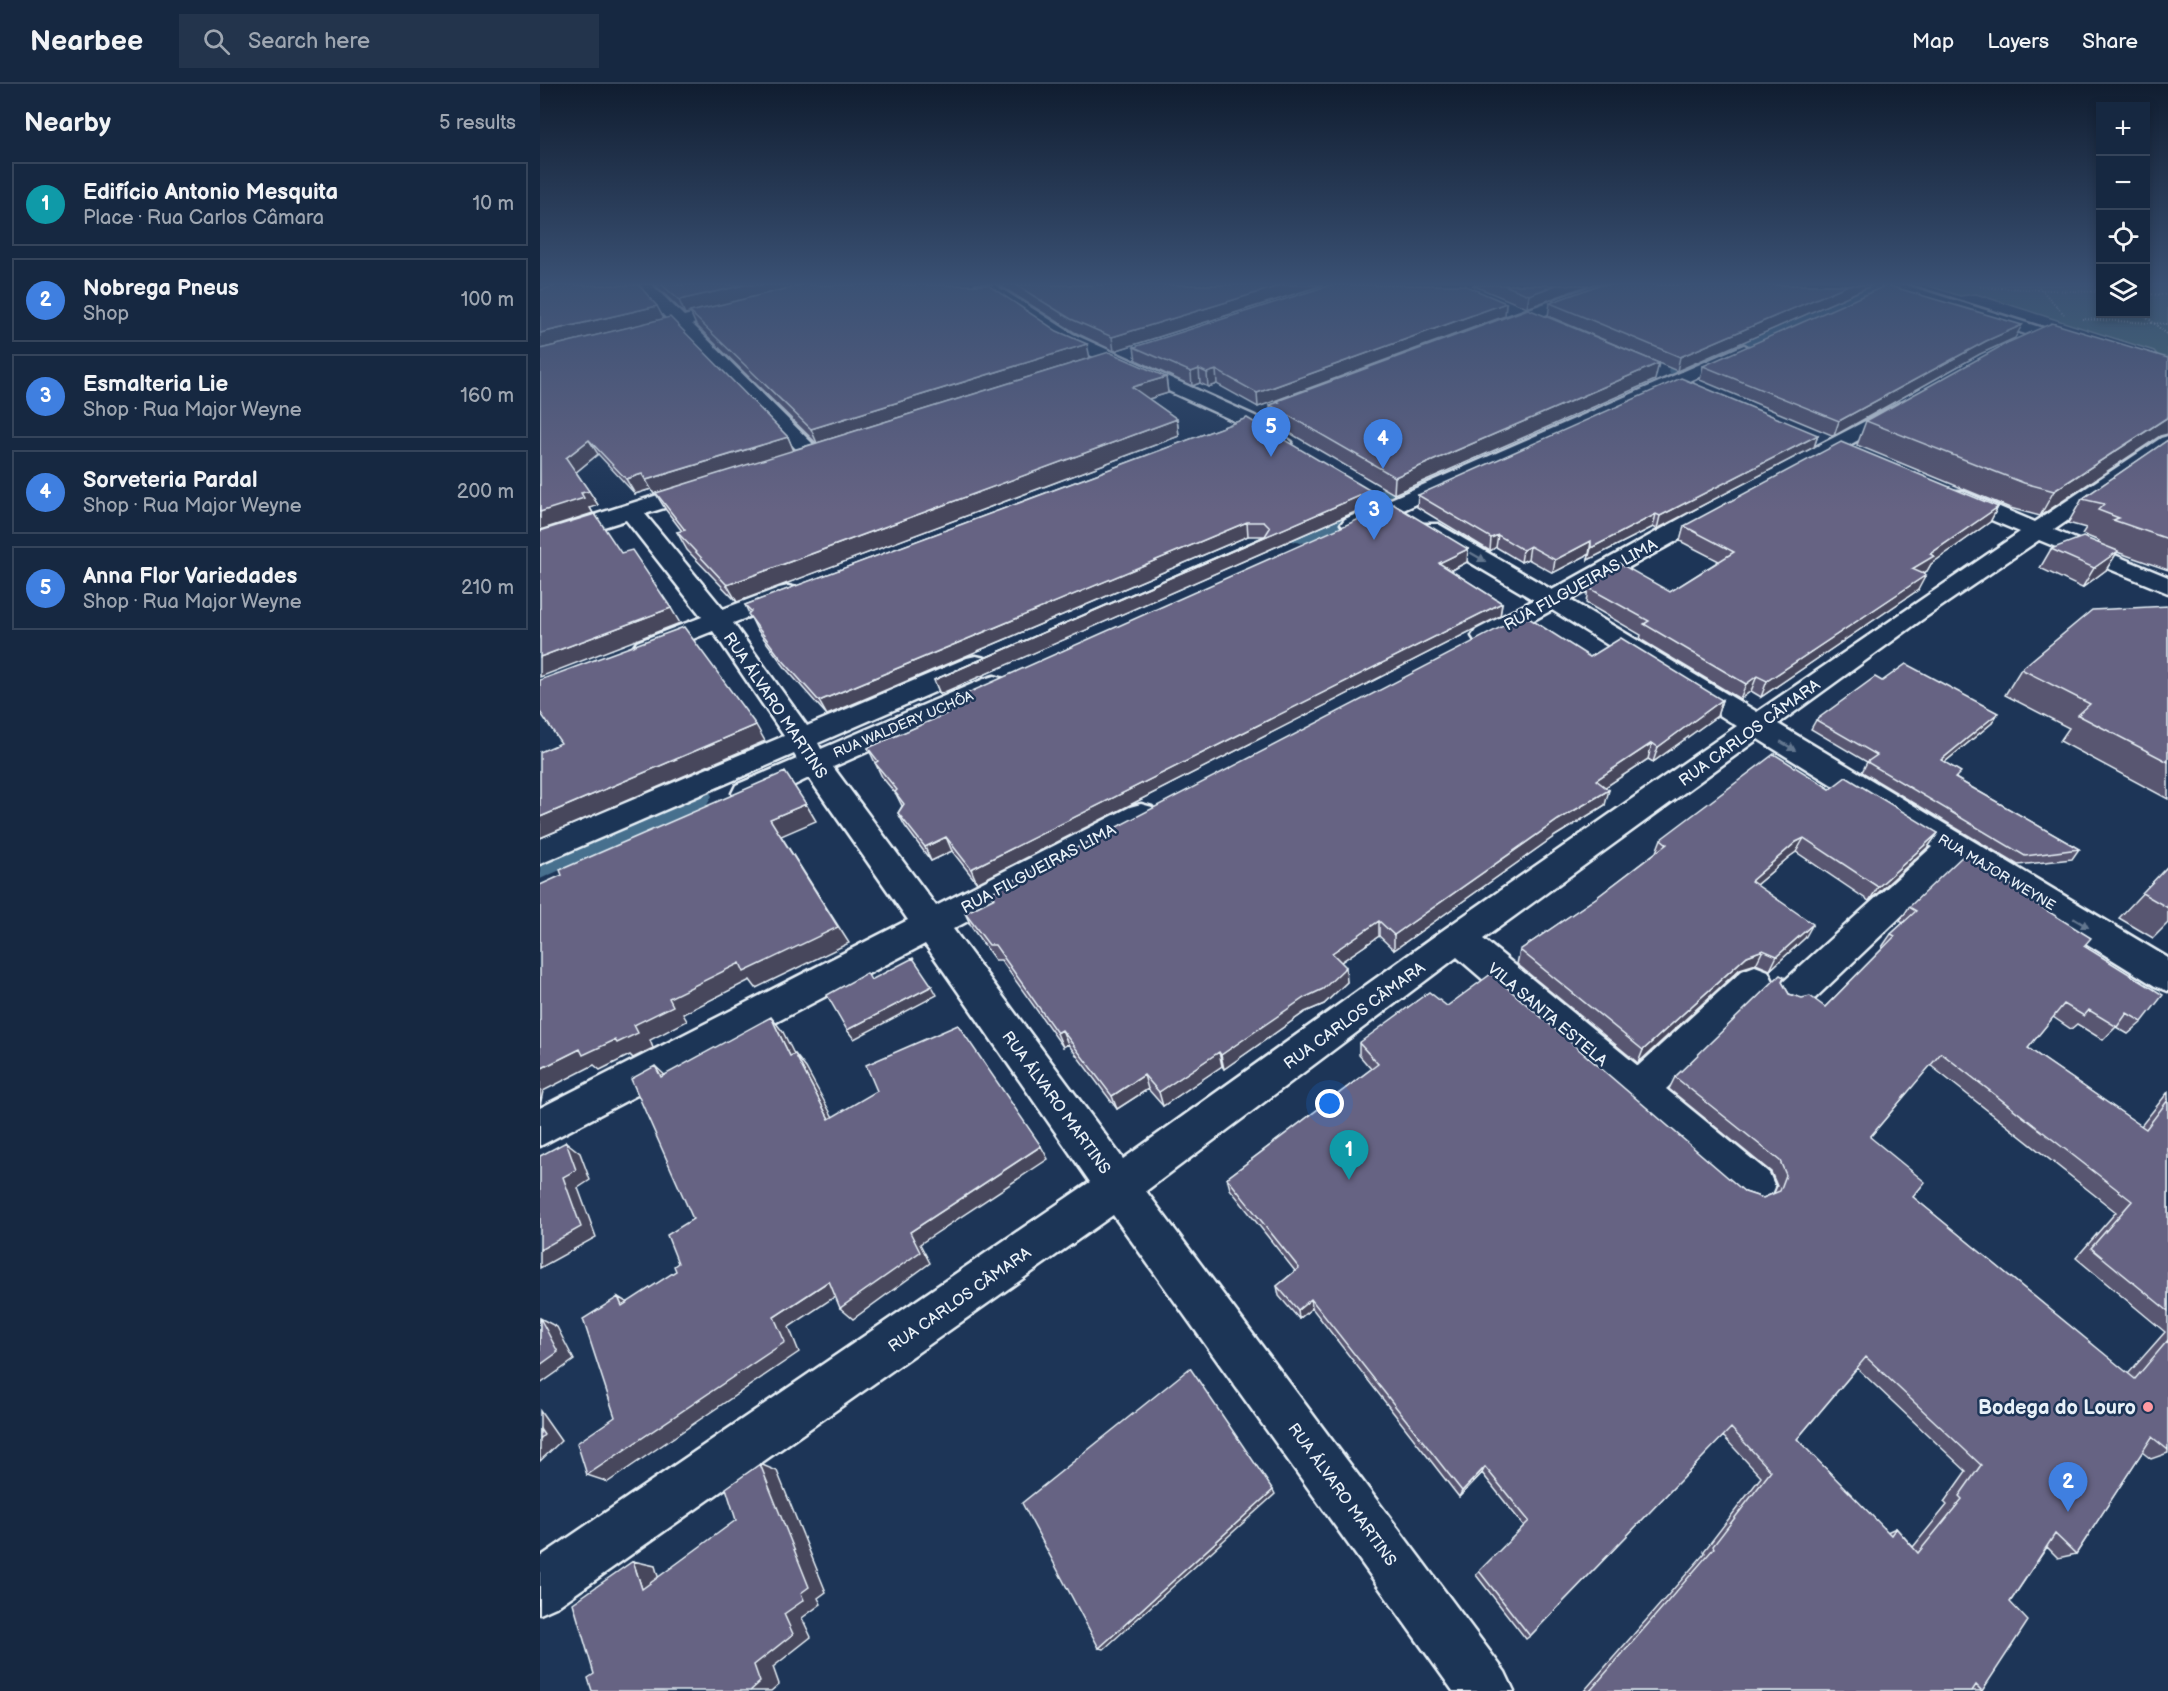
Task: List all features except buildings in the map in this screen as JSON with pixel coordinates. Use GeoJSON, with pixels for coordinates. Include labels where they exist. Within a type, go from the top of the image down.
{"type":"FeatureCollection","features":[{"type":"Feature","properties":{"kind":"street"},"geometry":{"type":"LineString","coordinates":[[718,360],[812,453]]}},
{"type":"Feature","properties":{"kind":"street"},"geometry":{"type":"LineString","coordinates":[[1086,367],[1109,360]]}},
{"type":"Feature","properties":{"kind":"street"},"geometry":{"type":"LineString","coordinates":[[1115,360],[1258,416],[1302,453]]}},
{"type":"Feature","properties":{"kind":"street"},"geometry":{"type":"LineString","coordinates":[[1335,521],[1701,360]]}},
{"type":"Feature","properties":{"kind":"street"},"geometry":{"type":"LineString","coordinates":[[1668,375],[1710,392]]}},
{"type":"Feature","properties":{"kind":"street","name":"RUA FILGUEIRAS LIMA"},"geometry":{"type":"LineString","coordinates":[[1458,651],[1554,601],[1692,521],[1847,453],[1920,397]]}},
{"type":"Feature","properties":{"kind":"street"},"geometry":{"type":"LineString","coordinates":[[1216,432],[1258,416]]}},
{"type":"Feature","properties":{"kind":"street"},"geometry":{"type":"LineString","coordinates":[[1803,434],[1847,453]]}},
{"type":"Feature","properties":{"kind":"street","name":"RUA CARLOS CÂMARA"},"geometry":{"type":"LineString","coordinates":[[540,1588],[584,1560],[1118,1187],[1458,938],[2036,530],[2168,442]]}},
{"type":"Feature","properties":{"kind":"street"},"geometry":{"type":"LineString","coordinates":[[789,461],[834,446]]}},
{"type":"Feature","properties":{"kind":"street"},"geometry":{"type":"LineString","coordinates":[[540,540],[721,482]]}},
{"type":"Feature","properties":{"kind":"street"},"geometry":{"type":"LineString","coordinates":[[1934,488],[2168,586]]}},
{"type":"Feature","properties":{"kind":"street","name":"RUA MAJOR WEYNE"},"geometry":{"type":"LineString","coordinates":[[1381,500],[1554,601],[2168,976]]}},
{"type":"Feature","properties":{"kind":"street","name":"RUA ÁLVARO MARTINS"},"geometry":{"type":"LineString","coordinates":[[630,511],[718,620],[930,925],[1486,1691]]}},
{"type":"Feature","properties":{"kind":"street"},"geometry":{"type":"LineString","coordinates":[[628,655],[806,586]]}},
{"type":"Feature","properties":{"kind":"street","name":"RUA WALDERY UCHÔA"},"geometry":{"type":"LineString","coordinates":[[722,804],[810,754],[1000,653]]}},
{"type":"Feature","properties":{"kind":"street","name":"RUA WALDERY UCHÔA"},"geometry":{"type":"LineString","coordinates":[[540,852],[810,754],[1019,674]]}},
{"type":"Feature","properties":{"kind":"street","name":"RUA FILGUEIRAS LIMA"},"geometry":{"type":"LineString","coordinates":[[540,1128],[1162,804]]}},
{"type":"Feature","properties":{"kind":"street"},"geometry":{"type":"LineString","coordinates":[[1796,994],[1953,846]]}},
{"type":"Feature","properties":{"kind":"street","name":"VILA SANTA ESTELA"},"geometry":{"type":"LineString","coordinates":[[1458,938],[1754,1187]]}},
{"type":"Feature","properties":{"kind":"street"},"geometry":{"type":"LineString","coordinates":[[1638,1090],[1755,981]]}},
{"type":"Feature","properties":{"kind":"waterway"},"geometry":{"type":"LineString","coordinates":[[1679,370],[1702,360]]}},
{"type":"Feature","properties":{"kind":"waterway"},"geometry":{"type":"LineString","coordinates":[[1301,535],[1440,471]]}},
{"type":"Feature","properties":{"kind":"waterway"},"geometry":{"type":"LineString","coordinates":[[540,865],[695,796]]}},
{"type":"Feature","properties":{"kind":"place","name":"Anna Flor Variedades"},"geometry":{"type":"Point","coordinates":[1271,457]}},
{"type":"Feature","properties":{"kind":"place","name":"Sorveteria Pardal"},"geometry":{"type":"Point","coordinates":[1383,469]}},
{"type":"Feature","properties":{"kind":"place","name":"Esmalteria Lie"},"geometry":{"type":"Point","coordinates":[1374,540]}},
{"type":"Feature","properties":{"kind":"place","name":"Edifício Antonio Mesquita"},"geometry":{"type":"Point","coordinates":[1349,1180]}},
{"type":"Feature","properties":{"kind":"place","name":"Bodega do Louro"},"geometry":{"type":"Point","coordinates":[2148,1407]}},
{"type":"Feature","properties":{"kind":"place","name":"Nobrega Pneus"},"geometry":{"type":"Point","coordinates":[2068,1512]}}]}
